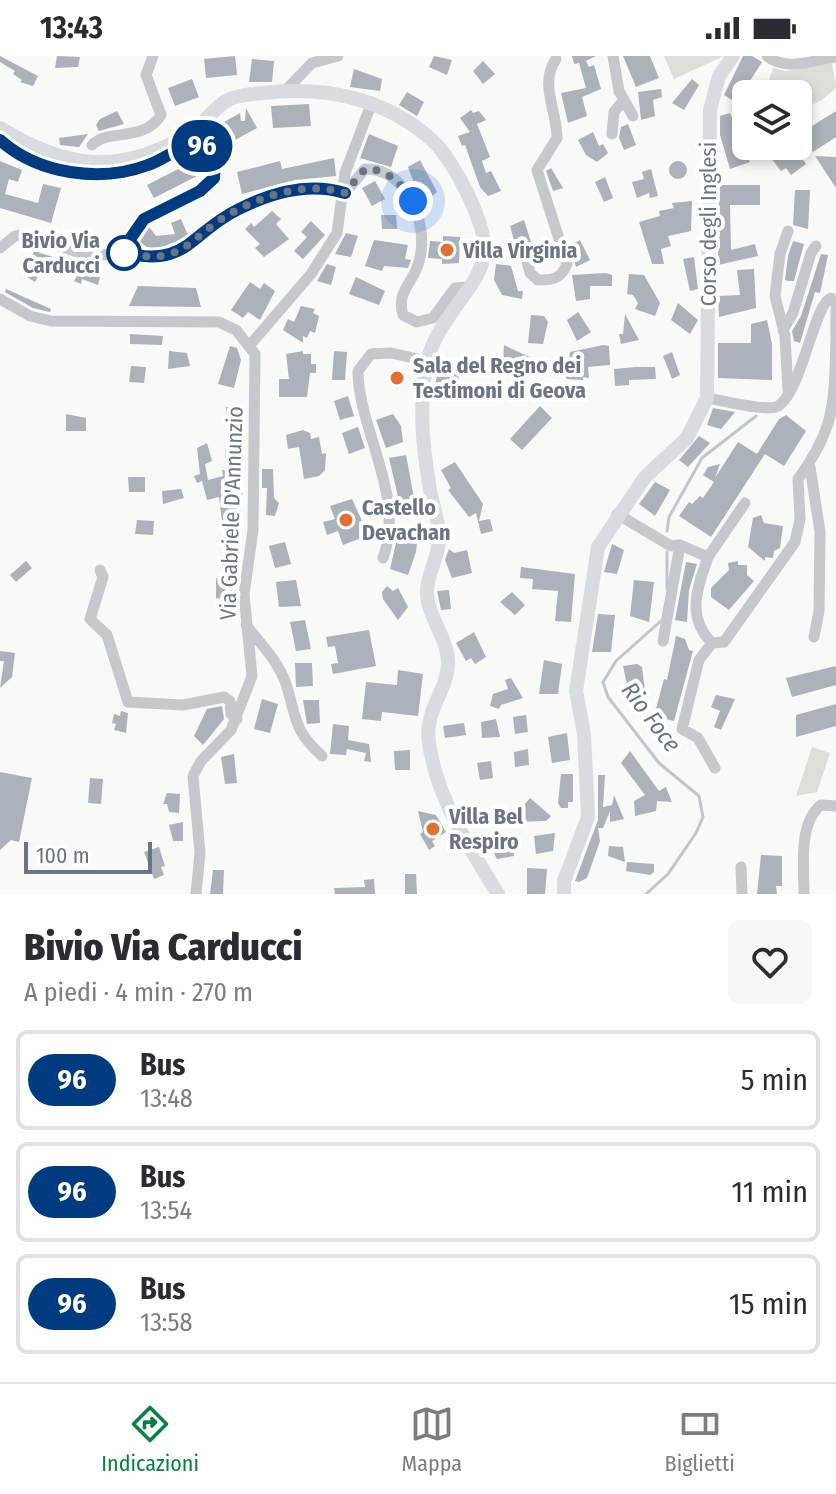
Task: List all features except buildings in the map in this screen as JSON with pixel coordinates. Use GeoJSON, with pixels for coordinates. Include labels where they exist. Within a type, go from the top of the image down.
{"type":"FeatureCollection","features":[{"type":"Feature","properties":{"kind":"main road","name":"Corso degli Inglesi"},"geometry":{"type":"LineString","coordinates":[[564,894],[564,881],[588,817],[584,734],[576,691],[598,547],[619,511],[645,477],[687,438],[707,398],[709,122],[719,76],[733,56]]}},
{"type":"Feature","properties":{"kind":"main road"},"geometry":{"type":"LineString","coordinates":[[0,128],[47,155],[89,162],[122,160],[186,136],[227,101],[285,91],[338,94],[393,111],[434,141],[461,181],[483,237],[484,256],[444,319],[427,361],[420,421],[440,538],[427,588],[429,603],[447,649],[448,668],[430,710],[428,740],[448,807],[497,894]]}},
{"type":"Feature","properties":{"kind":"street"},"geometry":{"type":"LineString","coordinates":[[92,145],[97,140],[132,135],[155,125],[161,115],[146,75],[153,56]]}},
{"type":"Feature","properties":{"kind":"street"},"geometry":{"type":"LineString","coordinates":[[285,91],[312,63],[338,56]]}},
{"type":"Feature","properties":{"kind":"street"},"geometry":{"type":"LineString","coordinates":[[613,56],[612,64],[623,101],[633,116]]}},
{"type":"Feature","properties":{"kind":"street"},"geometry":{"type":"LineString","coordinates":[[767,56],[778,63],[792,65],[836,57]]}},
{"type":"Feature","properties":{"kind":"street"},"geometry":{"type":"LineString","coordinates":[[527,262],[530,273],[538,280],[552,280],[563,275],[567,264],[537,170],[557,138],[547,84],[549,70],[558,57]]}},
{"type":"Feature","properties":{"kind":"street"},"geometry":{"type":"LineString","coordinates":[[612,134],[614,112],[623,101]]}},
{"type":"Feature","properties":{"kind":"street"},"geometry":{"type":"LineString","coordinates":[[0,299],[30,316],[51,321],[219,322],[236,330],[252,350],[328,250],[337,233],[345,193],[345,173],[372,102]]}},
{"type":"Feature","properties":{"kind":"street"},"geometry":{"type":"LineString","coordinates":[[0,140],[42,164],[97,175],[148,165],[188,144],[198,144],[210,150],[215,163],[214,178],[200,191],[144,219],[121,252]]}},
{"type":"Feature","properties":{"kind":"street"},"geometry":{"type":"LineString","coordinates":[[345,193],[365,169],[378,169],[402,185],[413,201],[421,244],[417,269],[403,291],[400,304],[403,315],[417,322],[433,318],[455,288],[467,287]]}},
{"type":"Feature","properties":{"kind":"street"},"geometry":{"type":"LineString","coordinates":[[0,248],[15,236],[24,235],[101,258],[121,252],[144,257],[169,255],[196,243],[237,210],[285,192],[320,186],[345,193]]}},
{"type":"Feature","properties":{"kind":"street"},"geometry":{"type":"LineString","coordinates":[[788,231],[775,281],[788,390]]}},
{"type":"Feature","properties":{"kind":"street"},"geometry":{"type":"LineString","coordinates":[[783,330],[793,313],[811,253],[816,246]]}},
{"type":"Feature","properties":{"kind":"street"},"geometry":{"type":"LineString","coordinates":[[707,398],[770,407],[784,401],[810,348],[820,307],[825,299],[835,302],[835,413],[810,467],[798,479],[800,519],[790,551],[729,635],[720,644],[712,643],[704,635],[694,612],[708,557],[745,503]]}},
{"type":"Feature","properties":{"kind":"street","name":"Via Gabriele D'Annunzio"},"geometry":{"type":"LineString","coordinates":[[196,894],[200,853],[193,776],[201,761],[237,719],[252,676],[245,624],[246,570],[253,530],[252,350]]}},
{"type":"Feature","properties":{"kind":"street"},"geometry":{"type":"LineString","coordinates":[[383,558],[390,529],[384,487],[358,371],[371,354],[391,353],[427,361]]}},
{"type":"Feature","properties":{"kind":"street"},"geometry":{"type":"LineString","coordinates":[[810,467],[820,532],[819,611],[814,637]]}},
{"type":"Feature","properties":{"kind":"street"},"geometry":{"type":"LineString","coordinates":[[619,511],[648,535],[671,546],[678,545],[708,557]]}},
{"type":"Feature","properties":{"kind":"street"},"geometry":{"type":"LineString","coordinates":[[663,641],[678,545]]}},
{"type":"Feature","properties":{"kind":"street"},"geometry":{"type":"LineString","coordinates":[[100,570],[103,577],[90,619],[107,635],[128,702],[183,705],[224,697],[230,701],[231,714],[237,719]]}},
{"type":"Feature","properties":{"kind":"street"},"geometry":{"type":"LineString","coordinates":[[245,624],[274,659],[286,684],[301,737],[322,756]]}},
{"type":"Feature","properties":{"kind":"street"},"geometry":{"type":"LineString","coordinates":[[712,643],[699,660],[682,729],[698,738],[715,768]]}},
{"type":"Feature","properties":{"kind":"street"},"geometry":{"type":"LineString","coordinates":[[804,894],[803,854],[813,813],[821,805],[836,806]]}},
{"type":"Feature","properties":{"kind":"street"},"geometry":{"type":"LineString","coordinates":[[741,867],[742,894]]}},
{"type":"Feature","properties":{"kind":"shaded area"},"geometry":{"type":"Polygon","coordinates":[[[664,56],[724,56],[674,79],[664,56]]]}},
{"type":"Feature","properties":{"kind":"shaded area"},"geometry":{"type":"Polygon","coordinates":[[[832,63],[836,88],[812,105],[812,80],[769,80],[773,68],[786,71],[832,63]]]}},
{"type":"Feature","properties":{"kind":"shaded area"},"geometry":{"type":"Polygon","coordinates":[[[812,747],[830,753],[817,792],[796,796],[812,747]]]}},
{"type":"Feature","properties":{"kind":"waterway","name":"Rio Foce"},"geometry":{"type":"LineString","coordinates":[[667,531],[669,517],[702,458],[756,416]]}},
{"type":"Feature","properties":{"kind":"waterway","name":"Rio Foce"},"geometry":{"type":"LineString","coordinates":[[667,552],[667,588]]}},
{"type":"Feature","properties":{"kind":"waterway","name":"Rio Foce"},"geometry":{"type":"LineString","coordinates":[[646,894],[668,874],[696,833],[703,817],[699,796],[659,763],[608,697],[603,682],[616,661],[662,620]]}},
{"type":"Feature","properties":{"kind":"bus line","name":"96"},"geometry":{"type":"LineString","coordinates":[[0,140],[42,164],[97,175],[123,173],[148,165],[188,144],[198,144],[210,150],[215,163],[214,178],[200,191],[144,219],[121,252],[144,257],[169,255],[196,243],[237,210],[285,192],[320,186],[345,193]]}},
{"type":"Feature","properties":{"kind":"place","name":"Villa Virginia"},"geometry":{"type":"Point","coordinates":[447,250]}},
{"type":"Feature","properties":{"kind":"place","name":"Bivio Via Carducci"},"geometry":{"type":"Point","coordinates":[124,253]}},
{"type":"Feature","properties":{"kind":"place","name":"Sala del Regno dei Testimoni di Geova"},"geometry":{"type":"Point","coordinates":[397,378]}},
{"type":"Feature","properties":{"kind":"place","name":"Castello Devachan"},"geometry":{"type":"Point","coordinates":[346,520]}},
{"type":"Feature","properties":{"kind":"place","name":"Villa Bel Respiro"},"geometry":{"type":"Point","coordinates":[433,829]}},
{"type":"Feature","properties":{"kind":"route"},"geometry":{"type":"LineString","coordinates":[[124,253],[121,252],[144,257],[169,255],[196,243],[237,210],[285,192],[320,186],[345,193],[365,169],[378,169],[390,175],[413,201]]}}]}
